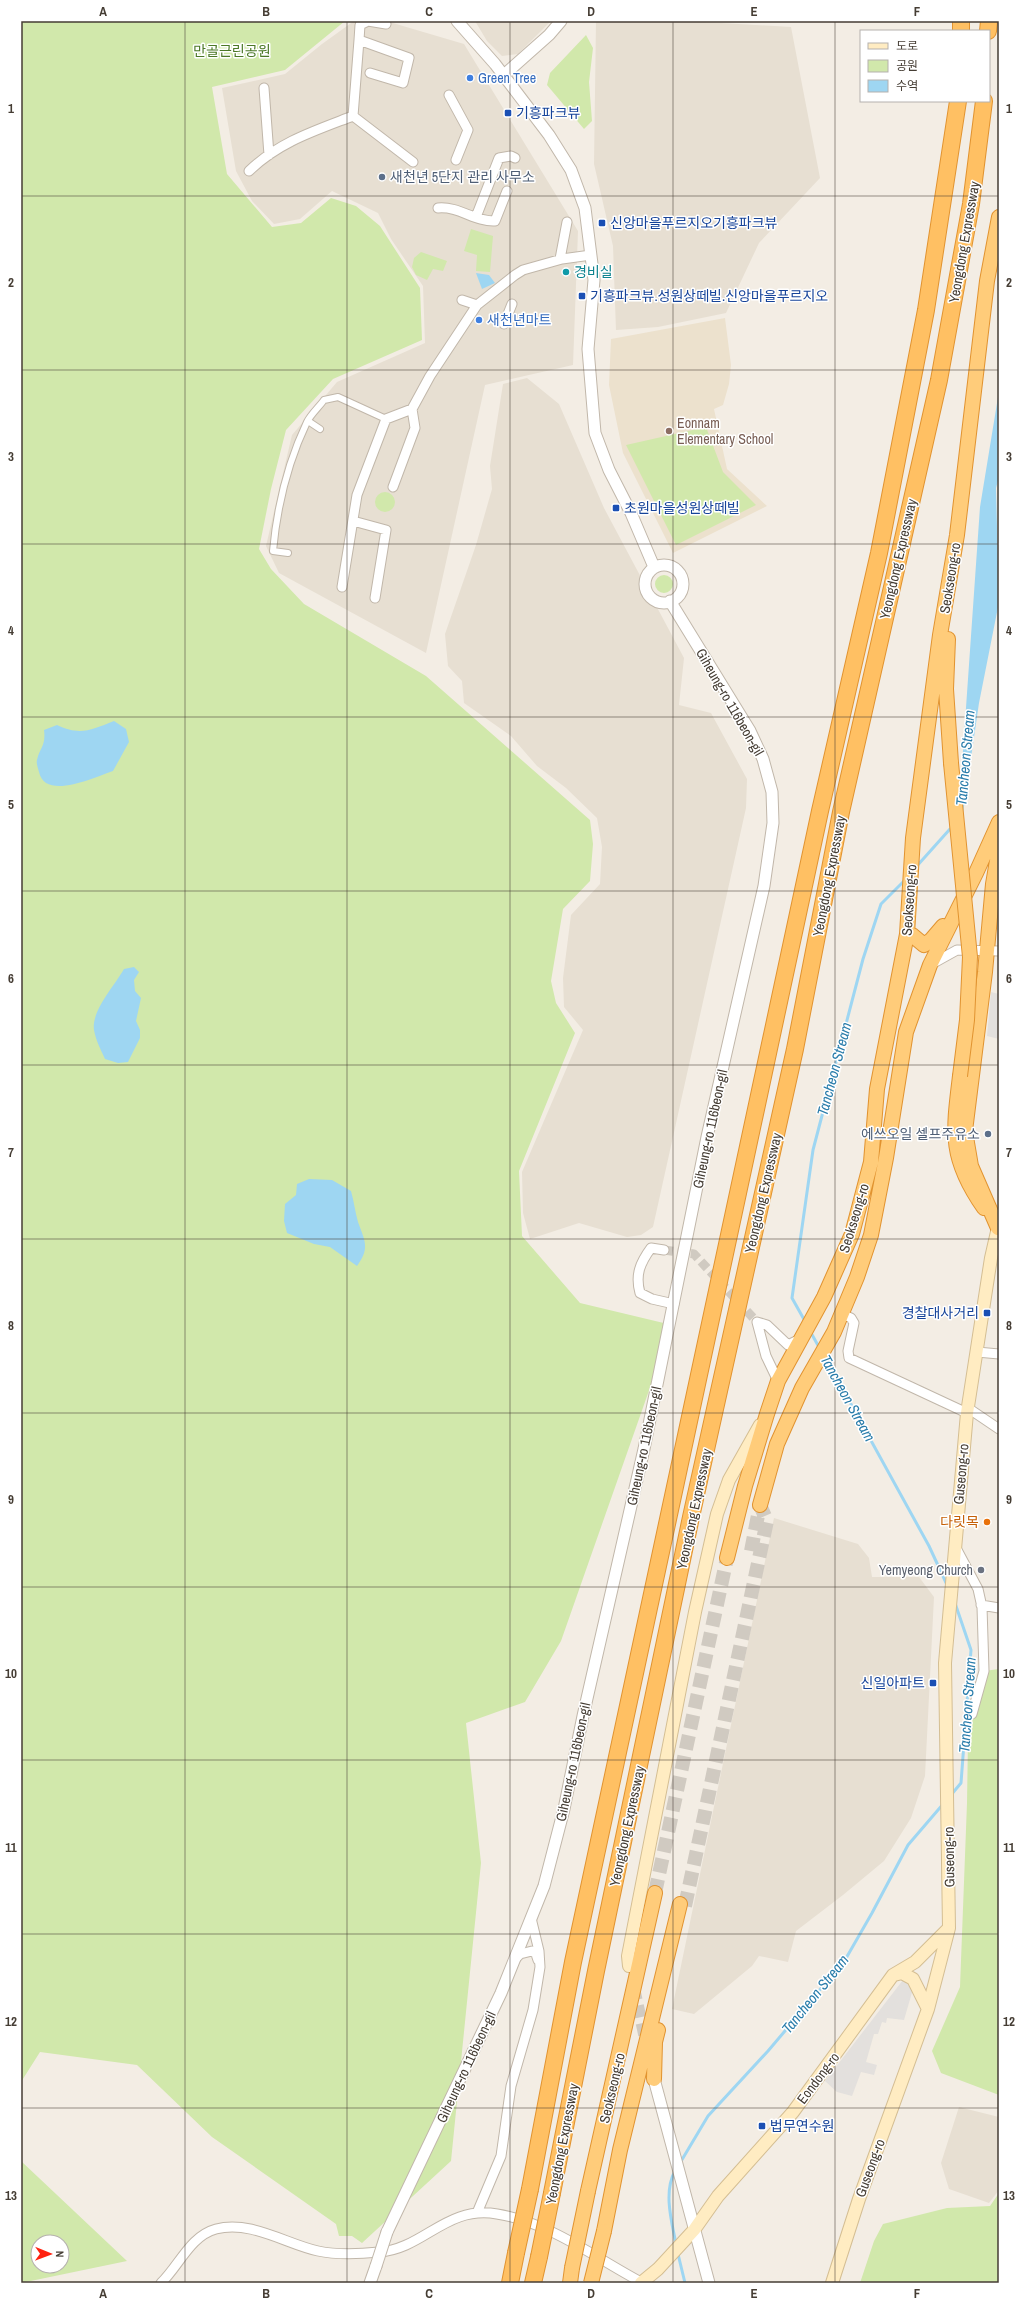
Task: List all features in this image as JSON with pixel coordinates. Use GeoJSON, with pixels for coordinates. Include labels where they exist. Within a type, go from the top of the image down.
{"type":"FeatureCollection","features":[{"type":"Feature","properties":{"kind":"highway","name":"Yeongdong Expressway"},"geometry":{"type":"LineString","coordinates":[[510,2283],[530,2189],[573,1962],[820,811],[879,553],[926,310],[958,102]]}},
{"type":"Feature","properties":{"kind":"highway","name":"Yeongdong Expressway"},"geometry":{"type":"LineString","coordinates":[[533,2283],[596,1971],[693,1510],[795,1049],[842,812],[939,380],[971,204],[984,102]]}},
{"type":"Feature","properties":{"kind":"highway","name":"Seokseong-ro"},"geometry":{"type":"LineString","coordinates":[[727,1558],[745,1486],[766,1414],[782,1376],[820,1305],[852,1234],[871,1162],[877,1089],[907,934],[913,838],[939,643],[957,535],[987,281],[999,217]]}},
{"type":"Feature","properties":{"kind":"highway"},"geometry":{"type":"LineString","coordinates":[[957,535],[958,583],[948,639],[946,689],[951,763],[970,957],[966,1020],[954,1119],[956,1155],[968,1186],[999,1227]]}},
{"type":"Feature","properties":{"kind":"highway","name":"Seokseong-ro"},"geometry":{"type":"LineString","coordinates":[[760,1505],[777,1444],[802,1388],[834,1332],[871,1235],[886,1158],[906,1032],[930,965],[958,910],[999,822]]}},
{"type":"Feature","properties":{"kind":"highway"},"geometry":{"type":"LineString","coordinates":[[999,849],[993,884],[993,951],[965,1131],[971,1166],[999,1227]]}},
{"type":"Feature","properties":{"kind":"highway"},"geometry":{"type":"LineString","coordinates":[[907,934],[912,935],[924,945],[931,940],[958,910]]}},
{"type":"Feature","properties":{"kind":"highway","name":"Seokseong-ro"},"geometry":{"type":"LineString","coordinates":[[570,2283],[588,2191],[655,1893]]}},
{"type":"Feature","properties":{"kind":"highway","name":"Seokseong-ro"},"geometry":{"type":"LineString","coordinates":[[592,2283],[620,2150],[683,1905],[655,2042],[654,2079]]}},
{"type":"Feature","properties":{"kind":"main road","name":"Guseong-ro"},"geometry":{"type":"LineString","coordinates":[[832,2283],[858,2199],[928,2009],[949,1928],[950,1892],[944,1723],[944,1663],[967,1411],[991,1258],[999,1227]]}},
{"type":"Feature","properties":{"kind":"main road"},"geometry":{"type":"LineString","coordinates":[[628,1966],[628,1956],[694,1620],[717,1514],[729,1480],[766,1414]]}},
{"type":"Feature","properties":{"kind":"main road","name":"Eondong-ro"},"geometry":{"type":"LineString","coordinates":[[641,2283],[661,2265],[694,2230],[718,2196],[793,2112],[893,1975],[915,1962],[949,1928]]}},
{"type":"Feature","properties":{"kind":"main road"},"geometry":{"type":"LineString","coordinates":[[893,1975],[902,1973],[913,1979],[928,2009]]}},
{"type":"Feature","properties":{"kind":"street"},"geometry":{"type":"LineString","coordinates":[[353,116],[360,25],[368,21],[386,24]]}},
{"type":"Feature","properties":{"kind":"street"},"geometry":{"type":"LineString","coordinates":[[457,21],[504,75],[540,123],[571,170],[585,208],[594,280],[588,349],[595,433],[609,470],[631,513],[654,567]]}},
{"type":"Feature","properties":{"kind":"street"},"geometry":{"type":"LineString","coordinates":[[504,75],[549,36],[561,21]]}},
{"type":"Feature","properties":{"kind":"street"},"geometry":{"type":"LineString","coordinates":[[359,40],[409,58],[403,83],[370,73]]}},
{"type":"Feature","properties":{"kind":"street"},"geometry":{"type":"LineString","coordinates":[[264,88],[269,155]]}},
{"type":"Feature","properties":{"kind":"street"},"geometry":{"type":"LineString","coordinates":[[449,95],[468,130],[456,160]]}},
{"type":"Feature","properties":{"kind":"street"},"geometry":{"type":"LineString","coordinates":[[249,171],[295,137],[353,116]]}},
{"type":"Feature","properties":{"kind":"street"},"geometry":{"type":"LineString","coordinates":[[353,116],[413,162]]}},
{"type":"Feature","properties":{"kind":"street"},"geometry":{"type":"LineString","coordinates":[[476,218],[499,158],[511,156],[515,158]]}},
{"type":"Feature","properties":{"kind":"street"},"geometry":{"type":"LineString","coordinates":[[438,208],[450,207],[486,222],[495,221],[507,191]]}},
{"type":"Feature","properties":{"kind":"street"},"geometry":{"type":"LineString","coordinates":[[560,259],[567,222]]}},
{"type":"Feature","properties":{"kind":"street"},"geometry":{"type":"LineString","coordinates":[[393,487],[415,428],[412,409],[430,376],[477,304],[515,274],[560,259],[591,255]]}},
{"type":"Feature","properties":{"kind":"street"},"geometry":{"type":"LineString","coordinates":[[462,300],[477,304]]}},
{"type":"Feature","properties":{"kind":"street"},"geometry":{"type":"LineString","coordinates":[[504,324],[512,304]]}},
{"type":"Feature","properties":{"kind":"street"},"geometry":{"type":"LineString","coordinates":[[288,553],[273,551],[274,532],[280,498],[308,422],[324,400],[338,397],[386,419],[412,409]]}},
{"type":"Feature","properties":{"kind":"street"},"geometry":{"type":"LineString","coordinates":[[342,587],[357,495],[386,419]]}},
{"type":"Feature","properties":{"kind":"street"},"geometry":{"type":"LineString","coordinates":[[308,422],[320,429]]}},
{"type":"Feature","properties":{"kind":"street"},"geometry":{"type":"LineString","coordinates":[[353,521],[386,530],[375,598]]}},
{"type":"Feature","properties":{"kind":"street"},"geometry":{"type":"LineString","coordinates":[[660,565],[671,567],[680,575],[682,587],[680,593],[670,601],[658,602],[648,594],[645,582],[646,576],[654,567],[660,565]]}},
{"type":"Feature","properties":{"kind":"street","name":"Giheung-ro 116beon-gil"},"geometry":{"type":"LineString","coordinates":[[370,2283],[387,2232],[501,1993],[544,1886],[564,1809],[583,1716],[644,1449],[707,1137],[764,886],[773,823],[772,792],[763,759],[750,731],[670,601]]}},
{"type":"Feature","properties":{"kind":"street"},"geometry":{"type":"LineString","coordinates":[[930,965],[957,950],[993,951]]}},
{"type":"Feature","properties":{"kind":"street"},"geometry":{"type":"LineString","coordinates":[[664,1250],[651,1248],[638,1271],[637,1282],[640,1293],[652,1300],[674,1304]]}},
{"type":"Feature","properties":{"kind":"street"},"geometry":{"type":"LineString","coordinates":[[842,1314],[851,1318],[854,1322],[848,1351],[849,1358],[967,1411],[999,1429]]}},
{"type":"Feature","properties":{"kind":"street"},"geometry":{"type":"LineString","coordinates":[[782,1376],[766,1356],[757,1322],[767,1326],[788,1345],[796,1340]]}},
{"type":"Feature","properties":{"kind":"street"},"geometry":{"type":"LineString","coordinates":[[977,1352],[999,1354]]}},
{"type":"Feature","properties":{"kind":"street"},"geometry":{"type":"LineString","coordinates":[[954,1545],[978,1589],[981,1605],[984,1671],[972,1714]]}},
{"type":"Feature","properties":{"kind":"street"},"geometry":{"type":"LineString","coordinates":[[981,1605],[999,1608]]}},
{"type":"Feature","properties":{"kind":"street"},"geometry":{"type":"LineString","coordinates":[[477,2213],[501,2156],[511,2086],[533,2010],[540,1967],[539,1951],[531,1918]]}},
{"type":"Feature","properties":{"kind":"street"},"geometry":{"type":"LineString","coordinates":[[514,1959],[520,1954],[532,1951],[536,1954],[540,1967]]}},
{"type":"Feature","properties":{"kind":"street"},"geometry":{"type":"LineString","coordinates":[[654,2079],[668,2125],[708,2283]]}},
{"type":"Feature","properties":{"kind":"street"},"geometry":{"type":"LineString","coordinates":[[161,2283],[173,2271],[198,2239],[204,2234],[223,2227],[248,2229],[320,2251],[379,2252],[407,2246],[445,2222],[477,2213],[513,2217],[552,2231],[641,2283]]}},
{"type":"Feature","properties":{"kind":"shaded area"},"geometry":{"type":"Polygon","coordinates":[[[354,21],[386,21],[464,44],[578,231],[573,365],[485,385],[426,653],[279,573],[266,546],[292,435],[337,382],[425,343],[423,286],[391,239],[378,213],[332,191],[300,219],[274,224],[252,201],[236,171],[222,88],[285,74],[322,44],[354,21]]]}},
{"type":"Feature","properties":{"kind":"shaded area"},"geometry":{"type":"Polygon","coordinates":[[[475,21],[551,21],[518,54],[502,56],[487,41],[475,21]]]}},
{"type":"Feature","properties":{"kind":"shaded area"},"geometry":{"type":"Polygon","coordinates":[[[596,21],[687,21],[791,27],[820,178],[759,243],[726,313],[658,327],[616,330],[613,246],[594,164],[596,21]]]}},
{"type":"Feature","properties":{"kind":"shaded area","name":"Eonnam Elementary School"},"geometry":{"type":"Polygon","coordinates":[[[725,318],[731,365],[729,384],[723,405],[714,409],[727,469],[767,506],[673,553],[623,453],[609,385],[611,339],[725,318]]]}},
{"type":"Feature","properties":{"kind":"shaded area"},"geometry":{"type":"Polygon","coordinates":[[[527,378],[559,404],[604,508],[684,658],[679,705],[711,713],[747,779],[746,808],[653,1227],[641,1235],[627,1237],[579,1223],[530,1239],[523,1213],[522,1172],[583,1030],[564,1007],[563,978],[571,915],[600,884],[602,847],[597,818],[566,788],[537,766],[511,736],[464,703],[462,681],[448,666],[445,634],[476,545],[492,489],[490,466],[503,384],[527,378]]]}},
{"type":"Feature","properties":{"kind":"shaded area"},"geometry":{"type":"Polygon","coordinates":[[[991,992],[999,994],[999,1039],[987,1036],[991,992]]]}},
{"type":"Feature","properties":{"kind":"shaded area","name":"신일아파트"},"geometry":{"type":"Polygon","coordinates":[[[774,1518],[858,1544],[869,1558],[872,1577],[919,1577],[934,1597],[925,1776],[911,1818],[884,1861],[796,1931],[788,1962],[759,1956],[752,1966],[694,2014],[672,2009],[774,1518]]]}},
{"type":"Feature","properties":{"kind":"shaded area"},"geometry":{"type":"Polygon","coordinates":[[[903,1980],[913,1989],[904,2020],[887,2018],[886,2023],[882,2022],[878,2034],[874,2034],[866,2062],[877,2065],[874,2075],[861,2072],[852,2096],[837,2092],[825,2081],[903,1980]]]}},
{"type":"Feature","properties":{"kind":"shaded area"},"geometry":{"type":"Polygon","coordinates":[[[959,2107],[999,2117],[999,2190],[989,2203],[949,2189],[941,2163],[959,2107]]]}},
{"type":"Feature","properties":{"kind":"green space","name":"만골근린공원"},"geometry":{"type":"Polygon","coordinates":[[[21,21],[345,21],[285,70],[212,87],[227,174],[272,227],[301,223],[331,198],[356,206],[380,226],[420,288],[422,340],[333,379],[286,430],[271,489],[259,549],[271,569],[304,604],[426,676],[590,820],[593,844],[590,881],[563,909],[551,981],[556,1003],[575,1033],[519,1171],[522,1236],[580,1303],[672,1325],[561,1641],[525,1702],[466,1723],[481,1863],[451,2161],[362,2243],[352,2236],[339,2236],[336,2224],[212,2137],[137,2065],[40,2052],[21,2082],[21,21]]]}},
{"type":"Feature","properties":{"kind":"green space"},"geometry":{"type":"Polygon","coordinates":[[[586,35],[593,48],[589,82],[592,121],[584,129],[547,85],[550,73],[586,35]]]}},
{"type":"Feature","properties":{"kind":"green space"},"geometry":{"type":"Polygon","coordinates":[[[471,229],[493,236],[490,272],[476,271],[477,255],[464,251],[471,229]]]}},
{"type":"Feature","properties":{"kind":"green space"},"geometry":{"type":"Polygon","coordinates":[[[421,252],[447,261],[443,271],[433,269],[427,280],[416,275],[412,267],[414,258],[421,252]]]}},
{"type":"Feature","properties":{"kind":"green space"},"geometry":{"type":"Polygon","coordinates":[[[706,427],[723,472],[756,505],[676,545],[626,445],[706,427]]]}},
{"type":"Feature","properties":{"kind":"green space"},"geometry":{"type":"Polygon","coordinates":[[[381,492],[389,492],[395,498],[395,506],[389,512],[381,512],[375,506],[375,498],[381,492]]]}},
{"type":"Feature","properties":{"kind":"green space"},"geometry":{"type":"Polygon","coordinates":[[[664,575],[668,576],[672,580],[672,588],[668,592],[664,593],[660,592],[656,588],[655,584],[656,580],[660,576],[664,575]]]}},
{"type":"Feature","properties":{"kind":"green space"},"geometry":{"type":"Polygon","coordinates":[[[999,1669],[999,2095],[941,2073],[932,2051],[960,1987],[968,1739],[984,1671],[999,1669]]]}},
{"type":"Feature","properties":{"kind":"green space"},"geometry":{"type":"Polygon","coordinates":[[[21,2161],[127,2261],[70,2273],[70,2234],[30,2234],[30,2274],[64,2274],[21,2283],[21,2161]]]}},
{"type":"Feature","properties":{"kind":"green space"},"geometry":{"type":"Polygon","coordinates":[[[999,2193],[999,2283],[860,2283],[874,2241],[883,2224],[947,2208],[990,2206],[999,2193]]]}},
{"type":"Feature","properties":{"kind":"water"},"geometry":{"type":"Polygon","coordinates":[[[476,273],[489,275],[495,283],[482,289],[476,273]]]}},
{"type":"Feature","properties":{"kind":"water","name":"Tancheon Stream"},"geometry":{"type":"Polygon","coordinates":[[[999,391],[999,477],[996,488],[999,602],[979,703],[962,820],[948,832],[959,808],[980,507],[999,391]]]}},
{"type":"Feature","properties":{"kind":"water"},"geometry":{"type":"Polygon","coordinates":[[[114,721],[126,729],[129,742],[113,771],[72,785],[51,785],[43,781],[37,766],[37,761],[43,743],[44,730],[57,725],[79,731],[99,727],[114,721]]]}},
{"type":"Feature","properties":{"kind":"water"},"geometry":{"type":"Polygon","coordinates":[[[134,967],[139,972],[134,980],[135,991],[141,998],[136,1021],[140,1030],[140,1038],[128,1062],[118,1063],[105,1059],[96,1038],[94,1023],[104,998],[124,969],[134,967]]]}},
{"type":"Feature","properties":{"kind":"water"},"geometry":{"type":"Polygon","coordinates":[[[309,1179],[332,1180],[351,1191],[365,1244],[364,1254],[357,1266],[330,1247],[314,1244],[287,1233],[284,1221],[285,1204],[296,1195],[297,1184],[309,1179]]]}},
{"type":"Feature","properties":{"kind":"waterway","name":"Tancheon Stream"},"geometry":{"type":"LineString","coordinates":[[916,867],[950,829]]}},
{"type":"Feature","properties":{"kind":"waterway","name":"Tancheon Stream"},"geometry":{"type":"LineString","coordinates":[[806,1323],[792,1298],[813,1150],[863,959],[881,904],[906,879]]}},
{"type":"Feature","properties":{"kind":"waterway","name":"Tancheon Stream"},"geometry":{"type":"LineString","coordinates":[[810,1331],[820,1349]]}},
{"type":"Feature","properties":{"kind":"waterway","name":"Tancheon Stream"},"geometry":{"type":"LineString","coordinates":[[825,1357],[929,1546],[948,1587]]}},
{"type":"Feature","properties":{"kind":"waterway","name":"Tancheon Stream"},"geometry":{"type":"LineString","coordinates":[[951,1795],[961,1783],[971,1650],[955,1603]]}},
{"type":"Feature","properties":{"kind":"waterway","name":"Tancheon Stream"},"geometry":{"type":"LineString","coordinates":[[680,2163],[708,2116],[768,2051],[845,1960],[908,1845],[944,1803]]}},
{"type":"Feature","properties":{"kind":"waterway","name":"Tancheon Stream"},"geometry":{"type":"LineString","coordinates":[[675,2171],[671,2179],[669,2198],[676,2244]]}},
{"type":"Feature","properties":{"kind":"waterway","name":"Tancheon Stream"},"geometry":{"type":"LineString","coordinates":[[678,2254],[685,2283]]}},
{"type":"Feature","properties":{"kind":"tunnel"},"geometry":{"type":"LineString","coordinates":[[664,1250],[694,1254],[757,1322]]}},
{"type":"Feature","properties":{"kind":"tunnel"},"geometry":{"type":"LineString","coordinates":[[751,1551],[760,1505]]}},
{"type":"Feature","properties":{"kind":"tunnel"},"geometry":{"type":"LineString","coordinates":[[685,1906],[767,1521],[760,1505]]}},
{"type":"Feature","properties":{"kind":"tunnel"},"geometry":{"type":"LineString","coordinates":[[655,1893],[727,1558]]}},
{"type":"Feature","properties":{"kind":"tunnel"},"geometry":{"type":"LineString","coordinates":[[634,1988],[646,2043]]}},
{"type":"Feature","properties":{"kind":"place","name":"Green Tree"},"geometry":{"type":"Point","coordinates":[470,78]}},
{"type":"Feature","properties":{"kind":"place","name":"기흥파크뷰"},"geometry":{"type":"Point","coordinates":[508,113]}},
{"type":"Feature","properties":{"kind":"place","name":"새천년 5단지 관리 사무소"},"geometry":{"type":"Point","coordinates":[382,177]}},
{"type":"Feature","properties":{"kind":"place","name":"신앙마을푸르지오기흥파크뷰"},"geometry":{"type":"Point","coordinates":[602,223]}},
{"type":"Feature","properties":{"kind":"place","name":"경비실"},"geometry":{"type":"Point","coordinates":[566,272]}},
{"type":"Feature","properties":{"kind":"place","name":"기흥파크뷰.성원상떼빌.신앙마을푸르지오"},"geometry":{"type":"Point","coordinates":[582,296]}},
{"type":"Feature","properties":{"kind":"place","name":"새천년마트"},"geometry":{"type":"Point","coordinates":[479,320]}},
{"type":"Feature","properties":{"kind":"place","name":"Eonnam Elementary School"},"geometry":{"type":"Point","coordinates":[669,431]}},
{"type":"Feature","properties":{"kind":"place","name":"초원마을성원상떼빌"},"geometry":{"type":"Point","coordinates":[616,508]}},
{"type":"Feature","properties":{"kind":"place","name":"에쓰오일 셀프주유소"},"geometry":{"type":"Point","coordinates":[988,1134]}},
{"type":"Feature","properties":{"kind":"place","name":"경찰대사거리"},"geometry":{"type":"Point","coordinates":[987,1313]}},
{"type":"Feature","properties":{"kind":"place","name":"다릿목"},"geometry":{"type":"Point","coordinates":[987,1522]}},
{"type":"Feature","properties":{"kind":"place","name":"Yemyeong Church"},"geometry":{"type":"Point","coordinates":[981,1570]}},
{"type":"Feature","properties":{"kind":"place","name":"신일아파트"},"geometry":{"type":"Point","coordinates":[933,1683]}},
{"type":"Feature","properties":{"kind":"place","name":"법무연수원"},"geometry":{"type":"Point","coordinates":[762,2126]}}]}
